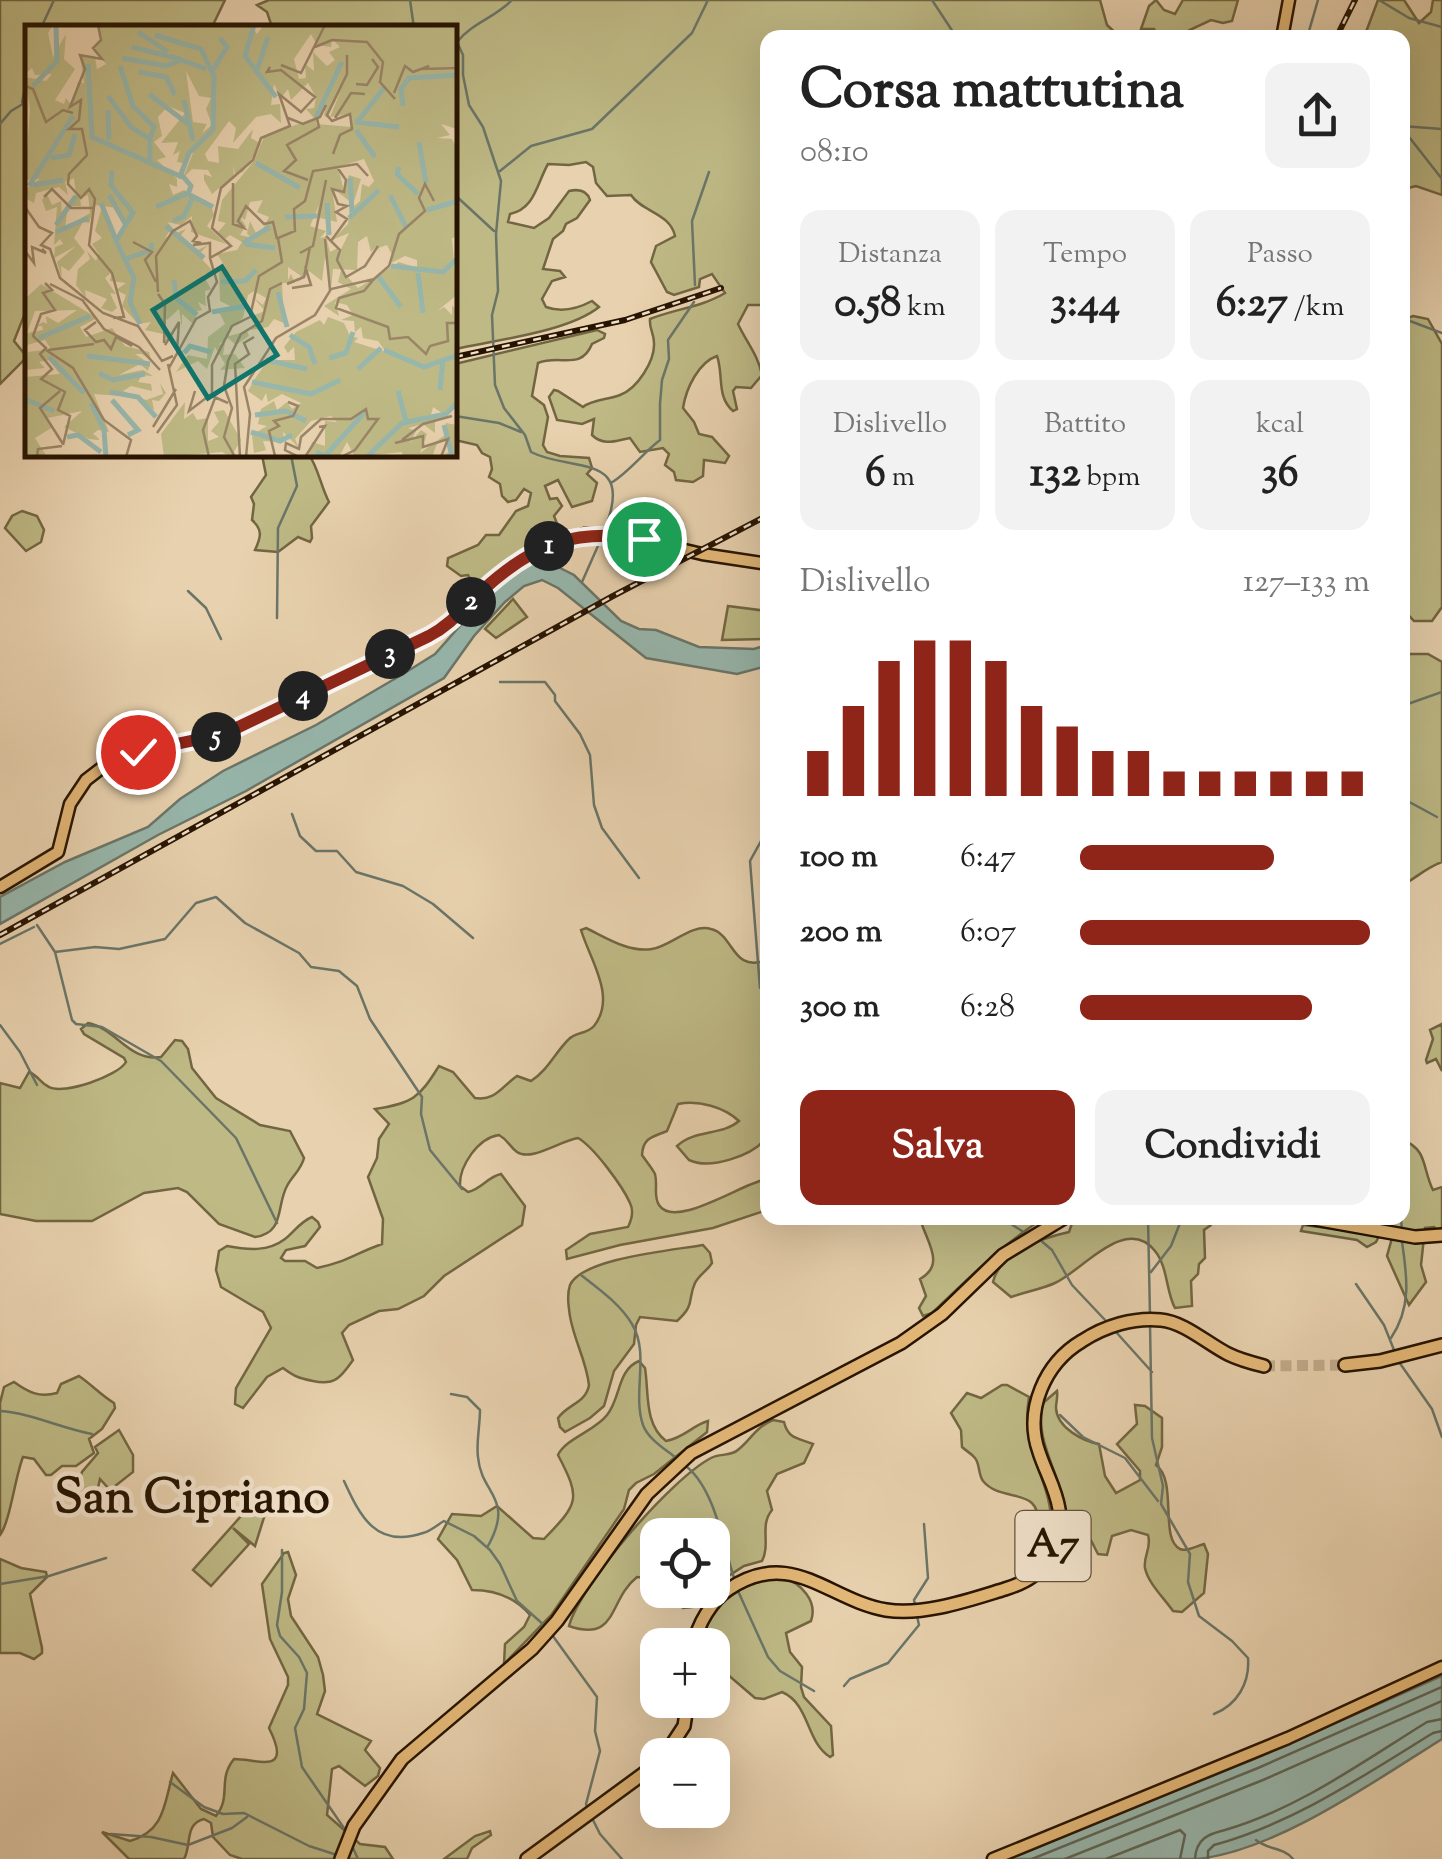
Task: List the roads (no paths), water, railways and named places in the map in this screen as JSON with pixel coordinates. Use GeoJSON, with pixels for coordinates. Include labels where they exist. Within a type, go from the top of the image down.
{"type":"FeatureCollection","features":[{"type":"Feature","properties":{"kind":"highway"},"geometry":{"type":"LineString","coordinates":[[341,1859],[354,1826],[402,1760],[520,1662],[557,1621],[647,1494],[692,1453],[901,1343],[942,1314],[1002,1255],[1052,1225]]}},
{"type":"Feature","properties":{"kind":"highway"},"geometry":{"type":"LineString","coordinates":[[1348,1225],[1415,1237],[1442,1235]]}},
{"type":"Feature","properties":{"kind":"highway","name":"A7"},"geometry":{"type":"LineString","coordinates":[[700,1628],[722,1594],[746,1579],[764,1574],[807,1577],[865,1604],[903,1611],[996,1592],[1034,1576],[1045,1564],[1056,1540],[1060,1515],[1055,1491],[1037,1448],[1036,1400],[1061,1356],[1091,1336],[1138,1320],[1165,1320],[1226,1353],[1264,1366]]}},
{"type":"Feature","properties":{"kind":"highway"},"geometry":{"type":"LineString","coordinates":[[1344,1365],[1380,1361],[1442,1345]]}},
{"type":"Feature","properties":{"kind":"highway"},"geometry":{"type":"LineString","coordinates":[[527,1859],[640,1776]]}},
{"type":"Feature","properties":{"kind":"main road"},"geometry":{"type":"LineString","coordinates":[[1283,30],[1289,0]]}},
{"type":"Feature","properties":{"kind":"main road"},"geometry":{"type":"LineString","coordinates":[[0,887],[58,852],[70,804],[86,780],[108,762],[224,734],[429,636],[454,619],[494,581],[558,542],[584,534],[609,534],[760,563]]}},
{"type":"Feature","properties":{"kind":"main road"},"geometry":{"type":"LineString","coordinates":[[993,1859],[1292,1736],[1442,1667]]}},
{"type":"Feature","properties":{"kind":"water"},"geometry":{"type":"Polygon","coordinates":[[[540,558],[574,575],[621,621],[699,647],[760,647],[760,668],[737,674],[646,658],[558,588],[542,580],[524,586],[474,636],[444,678],[0,924],[0,897],[65,862],[148,827],[180,799],[223,771],[316,725],[403,674],[435,654],[489,593],[540,558]]]}},
{"type":"Feature","properties":{"kind":"water"},"geometry":{"type":"Polygon","coordinates":[[[1442,1676],[1442,1739],[1324,1812],[1258,1843],[1196,1859],[1005,1859],[1254,1759],[1442,1676]]]}},
{"type":"Feature","properties":{"kind":"waterway"},"geometry":{"type":"LineString","coordinates":[[42,25],[54,0]]}},
{"type":"Feature","properties":{"kind":"waterway"},"geometry":{"type":"LineString","coordinates":[[410,0],[414,25]]}},
{"type":"Feature","properties":{"kind":"waterway"},"geometry":{"type":"LineString","coordinates":[[458,41],[512,0]]}},
{"type":"Feature","properties":{"kind":"waterway"},"geometry":{"type":"LineString","coordinates":[[500,171],[531,146],[592,129],[692,33],[708,0]]}},
{"type":"Feature","properties":{"kind":"waterway"},"geometry":{"type":"LineString","coordinates":[[932,0],[952,30]]}},
{"type":"Feature","properties":{"kind":"waterway"},"geometry":{"type":"LineString","coordinates":[[1309,30],[1318,0]]}},
{"type":"Feature","properties":{"kind":"waterway"},"geometry":{"type":"LineString","coordinates":[[1379,0],[1409,18],[1442,27]]}},
{"type":"Feature","properties":{"kind":"waterway"},"geometry":{"type":"LineString","coordinates":[[458,44],[469,105],[483,127],[501,181],[496,234],[498,291],[492,315],[495,385],[531,452],[595,469],[606,476],[612,488],[612,505],[604,531]]}},
{"type":"Feature","properties":{"kind":"waterway"},"geometry":{"type":"LineString","coordinates":[[22,102],[25,88]]}},
{"type":"Feature","properties":{"kind":"waterway"},"geometry":{"type":"LineString","coordinates":[[0,124],[25,103]]}},
{"type":"Feature","properties":{"kind":"waterway"},"geometry":{"type":"LineString","coordinates":[[1410,127],[1442,129]]}},
{"type":"Feature","properties":{"kind":"waterway"},"geometry":{"type":"LineString","coordinates":[[1410,138],[1442,179]]}},
{"type":"Feature","properties":{"kind":"waterway"},"geometry":{"type":"LineString","coordinates":[[695,285],[692,221],[709,172]]}},
{"type":"Feature","properties":{"kind":"waterway"},"geometry":{"type":"LineString","coordinates":[[458,198],[494,231]]}},
{"type":"Feature","properties":{"kind":"waterway"},"geometry":{"type":"LineString","coordinates":[[611,483],[660,440],[668,340],[694,302]]}},
{"type":"Feature","properties":{"kind":"waterway"},"geometry":{"type":"LineString","coordinates":[[1410,321],[1442,333]]}},
{"type":"Feature","properties":{"kind":"waterway"},"geometry":{"type":"LineString","coordinates":[[458,416],[499,423],[521,432]]}},
{"type":"Feature","properties":{"kind":"waterway"},"geometry":{"type":"LineString","coordinates":[[277,618],[278,528],[297,486],[292,458]]}},
{"type":"Feature","properties":{"kind":"waterway"},"geometry":{"type":"LineString","coordinates":[[582,582],[601,539]]}},
{"type":"Feature","properties":{"kind":"waterway"},"geometry":{"type":"LineString","coordinates":[[188,591],[206,608],[221,639]]}},
{"type":"Feature","properties":{"kind":"waterway"},"geometry":{"type":"LineString","coordinates":[[500,682],[545,682],[555,695],[555,701],[580,734],[590,755],[594,805],[602,828],[639,878]]}},
{"type":"Feature","properties":{"kind":"waterway"},"geometry":{"type":"LineString","coordinates":[[1410,703],[1442,692]]}},
{"type":"Feature","properties":{"kind":"waterway"},"geometry":{"type":"LineString","coordinates":[[1410,802],[1437,817]]}},
{"type":"Feature","properties":{"kind":"waterway"},"geometry":{"type":"LineString","coordinates":[[292,814],[300,836],[316,851],[337,851],[356,872],[403,886],[433,904],[473,938]]}},
{"type":"Feature","properties":{"kind":"waterway"},"geometry":{"type":"LineString","coordinates":[[760,843],[750,861],[760,988]]}},
{"type":"Feature","properties":{"kind":"waterway"},"geometry":{"type":"LineString","coordinates":[[55,952],[95,947],[119,949],[165,939],[196,903],[216,897],[245,923],[299,953],[311,967],[339,971],[357,986],[370,1019],[422,1097],[421,1114],[430,1150],[462,1189]]}},
{"type":"Feature","properties":{"kind":"waterway"},"geometry":{"type":"LineString","coordinates":[[37,925],[55,952],[72,1020],[102,1027],[161,1061],[236,1138],[277,1223]]}},
{"type":"Feature","properties":{"kind":"waterway"},"geometry":{"type":"LineString","coordinates":[[0,944],[34,927]]}},
{"type":"Feature","properties":{"kind":"waterway"},"geometry":{"type":"LineString","coordinates":[[0,1025],[37,1085]]}},
{"type":"Feature","properties":{"kind":"waterway"},"geometry":{"type":"LineString","coordinates":[[1013,1225],[1025,1233]]}},
{"type":"Feature","properties":{"kind":"waterway"},"geometry":{"type":"LineString","coordinates":[[1148,1225],[1150,1316]]}},
{"type":"Feature","properties":{"kind":"waterway"},"geometry":{"type":"LineString","coordinates":[[1151,1272],[1171,1246],[1179,1225]]}},
{"type":"Feature","properties":{"kind":"waterway"},"geometry":{"type":"LineString","coordinates":[[1402,1225],[1402,1231]]}},
{"type":"Feature","properties":{"kind":"waterway"},"geometry":{"type":"LineString","coordinates":[[1039,1239],[1052,1250],[1072,1285],[1106,1321]]}},
{"type":"Feature","properties":{"kind":"waterway"},"geometry":{"type":"LineString","coordinates":[[1391,1338],[1405,1303],[1402,1242]]}},
{"type":"Feature","properties":{"kind":"waterway"},"geometry":{"type":"LineString","coordinates":[[581,1275],[615,1303],[632,1324],[640,1348],[639,1400],[643,1425],[676,1458]]}},
{"type":"Feature","properties":{"kind":"waterway"},"geometry":{"type":"LineString","coordinates":[[1356,1284],[1384,1325],[1394,1350]]}},
{"type":"Feature","properties":{"kind":"waterway"},"geometry":{"type":"LineString","coordinates":[[1150,1324],[1152,1438],[1163,1486],[1161,1504],[1190,1554],[1188,1582],[1199,1616],[1248,1658],[1247,1676],[1240,1692],[1214,1714]]}},
{"type":"Feature","properties":{"kind":"waterway"},"geometry":{"type":"LineString","coordinates":[[1116,1332],[1152,1372]]}},
{"type":"Feature","properties":{"kind":"waterway"},"geometry":{"type":"LineString","coordinates":[[1399,1362],[1432,1409],[1442,1437]]}},
{"type":"Feature","properties":{"kind":"waterway"},"geometry":{"type":"LineString","coordinates":[[451,1394],[467,1397],[480,1410],[480,1470],[494,1497],[498,1517],[488,1546]]}},
{"type":"Feature","properties":{"kind":"waterway"},"geometry":{"type":"LineString","coordinates":[[0,1411],[92,1434]]}},
{"type":"Feature","properties":{"kind":"waterway"},"geometry":{"type":"LineString","coordinates":[[1060,1415],[1083,1437],[1125,1458],[1158,1501]]}},
{"type":"Feature","properties":{"kind":"waterway"},"geometry":{"type":"LineString","coordinates":[[687,1467],[711,1503],[734,1578]]}},
{"type":"Feature","properties":{"kind":"waterway"},"geometry":{"type":"LineString","coordinates":[[344,1481],[364,1517],[382,1533],[407,1537],[444,1521],[474,1536],[500,1564],[517,1601],[545,1626]]}},
{"type":"Feature","properties":{"kind":"waterway"},"geometry":{"type":"LineString","coordinates":[[916,1608],[914,1600],[928,1578],[924,1524]]}},
{"type":"Feature","properties":{"kind":"waterway"},"geometry":{"type":"LineString","coordinates":[[282,1550],[277,1625],[280,1636],[307,1673],[304,1709],[295,1728],[302,1767],[346,1831]]}},
{"type":"Feature","properties":{"kind":"waterway"},"geometry":{"type":"LineString","coordinates":[[0,1584],[49,1576],[106,1558]]}},
{"type":"Feature","properties":{"kind":"waterway"},"geometry":{"type":"LineString","coordinates":[[738,1591],[768,1657],[780,1671],[814,1691]]}},
{"type":"Feature","properties":{"kind":"waterway"},"geometry":{"type":"LineString","coordinates":[[844,1686],[850,1679],[888,1663],[919,1625],[917,1616]]}},
{"type":"Feature","properties":{"kind":"waterway"},"geometry":{"type":"LineString","coordinates":[[550,1632],[597,1697],[595,1731],[600,1751],[588,1809]]}},
{"type":"Feature","properties":{"kind":"waterway"},"geometry":{"type":"LineString","coordinates":[[170,1782],[204,1807],[223,1814],[244,1813],[309,1846],[337,1855]]}},
{"type":"Feature","properties":{"kind":"waterway"},"geometry":{"type":"LineString","coordinates":[[591,1816],[600,1834],[622,1859]]}},
{"type":"Feature","properties":{"kind":"waterway"},"geometry":{"type":"LineString","coordinates":[[111,1834],[188,1845],[232,1828],[247,1817]]}},
{"type":"Feature","properties":{"kind":"waterway"},"geometry":{"type":"LineString","coordinates":[[1256,1840],[1293,1859]]}},
{"type":"Feature","properties":{"kind":"waterway"},"geometry":{"type":"LineString","coordinates":[[353,1848],[358,1859]]}},
{"type":"Feature","properties":{"kind":"tunnel"},"geometry":{"type":"LineString","coordinates":[[1264,1366],[1345,1365]]}},
{"type":"Feature","properties":{"kind":"railway"},"geometry":{"type":"LineString","coordinates":[[1340,30],[1355,0]]}},
{"type":"Feature","properties":{"kind":"railway"},"geometry":{"type":"LineString","coordinates":[[458,356],[625,320],[721,288]]}},
{"type":"Feature","properties":{"kind":"railway"},"geometry":{"type":"LineString","coordinates":[[0,935],[613,596],[760,519]]}},
{"type":"Feature","properties":{"kind":"district","name":"San Cipriano"},"geometry":{"type":"Point","coordinates":[192,1500]}}]}
